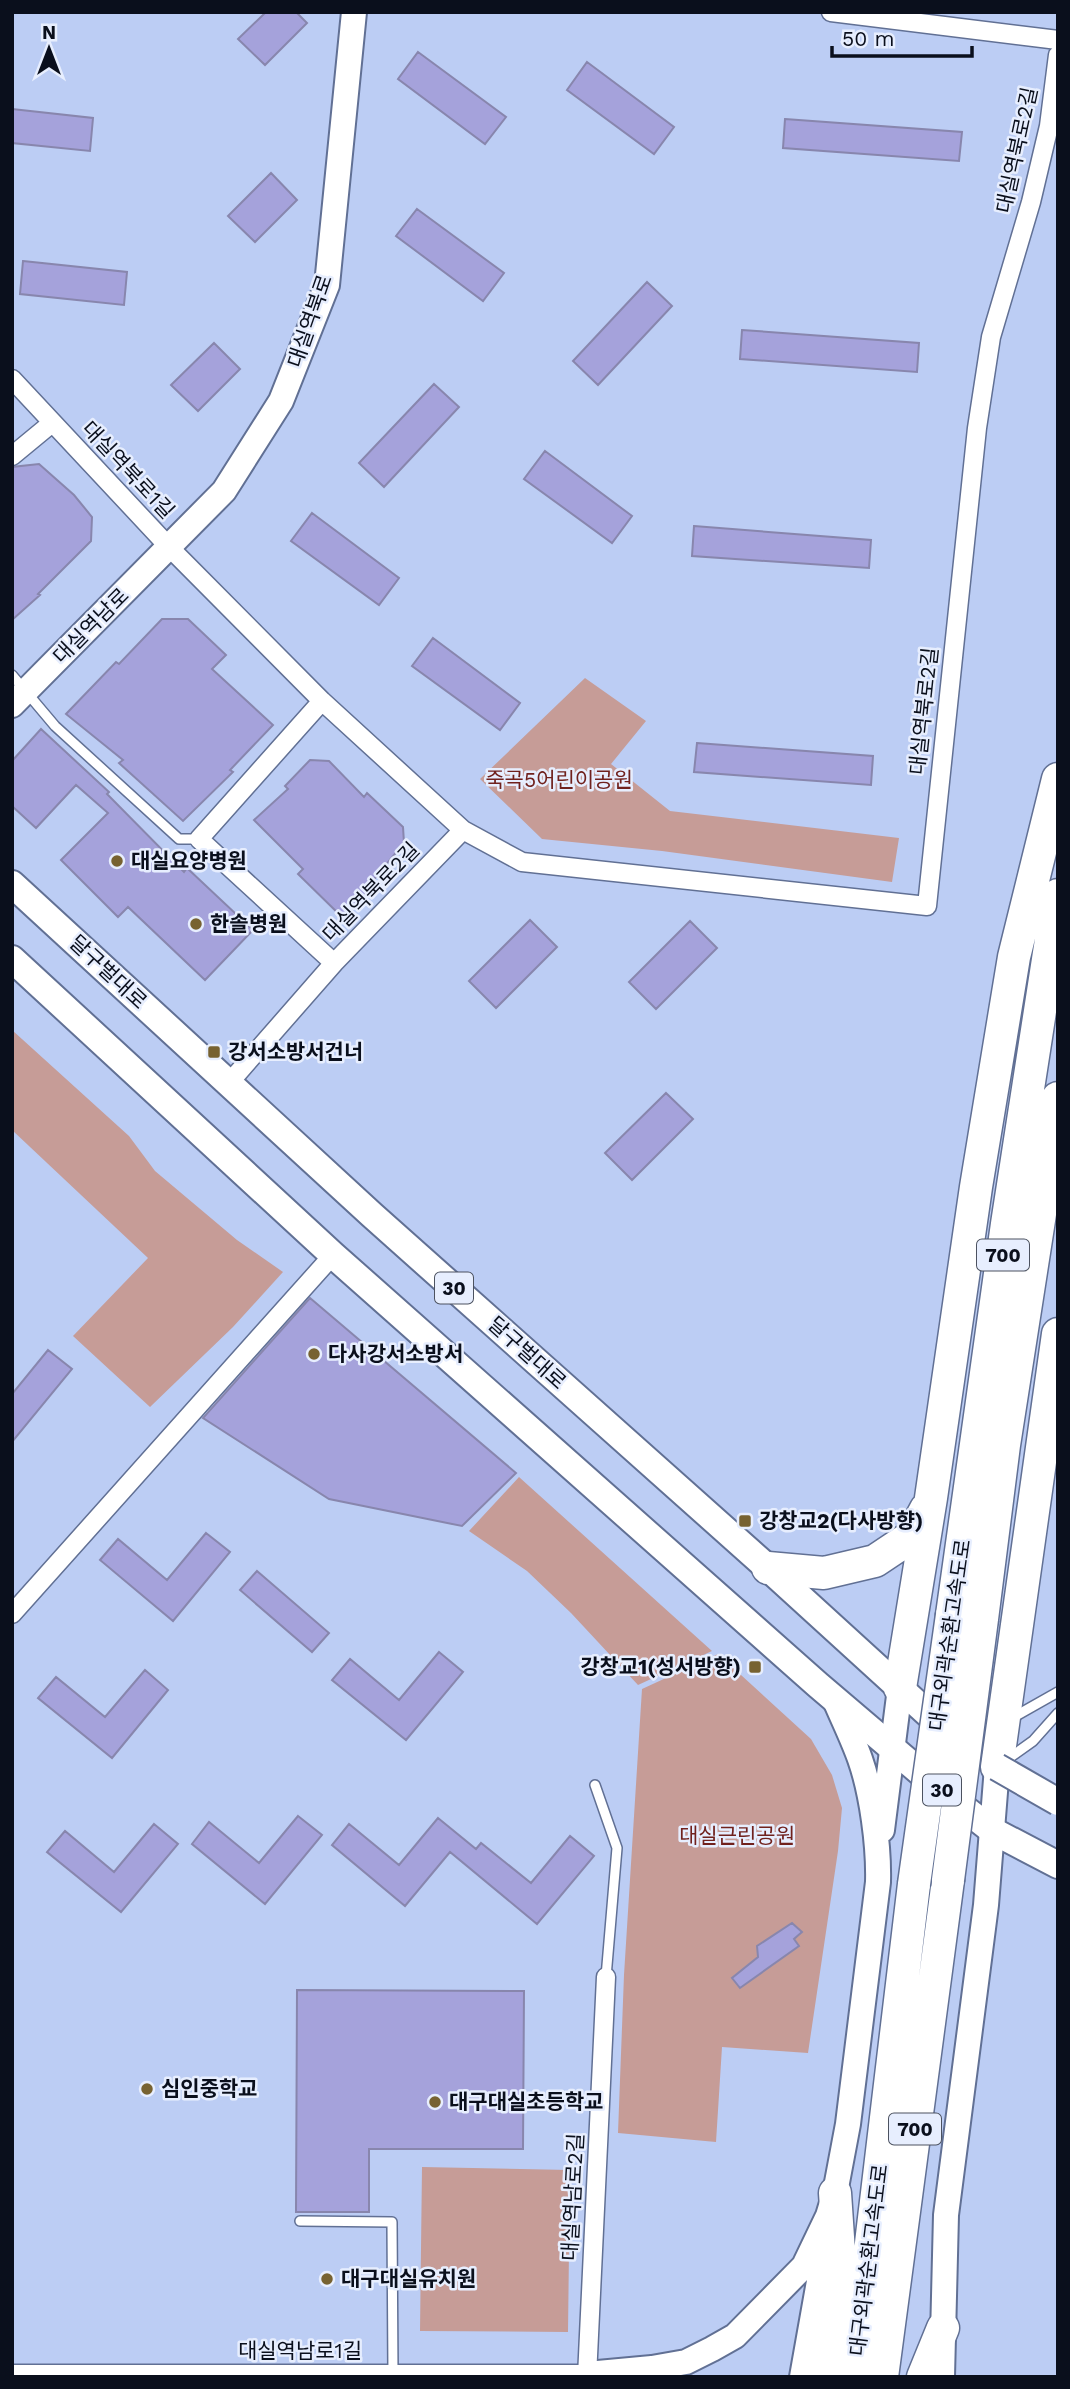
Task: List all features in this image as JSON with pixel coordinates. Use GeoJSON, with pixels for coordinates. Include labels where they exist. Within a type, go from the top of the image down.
{"type":"FeatureCollection","features":[{"type":"Feature","properties":{"kind":"highway"},"geometry":{"type":"LineString","coordinates":[[900,1688],[931,1498],[976,1187],[1014,957],[1058,779]]}},
{"type":"Feature","properties":{"kind":"highway","name":"대구외곽순환고속도로"},"geometry":{"type":"LineString","coordinates":[[882,2377],[948,1880],[967,1617],[1007,1224],[1058,895]]}},
{"type":"Feature","properties":{"kind":"highway","name":"대구외곽순환고속도로"},"geometry":{"type":"LineString","coordinates":[[855,2377],[914,1884],[1004,1445],[1058,1098]]}},
{"type":"Feature","properties":{"kind":"highway"},"geometry":{"type":"LineString","coordinates":[[998,1767],[1058,1334]]}},
{"type":"Feature","properties":{"kind":"highway"},"geometry":{"type":"LineString","coordinates":[[768,1568],[824,1573],[875,1561],[911,1537],[931,1498]]}},
{"type":"Feature","properties":{"kind":"highway"},"geometry":{"type":"LineString","coordinates":[[824,2377],[839,2252],[835,2193]]}},
{"type":"Feature","properties":{"kind":"highway"},"geometry":{"type":"LineString","coordinates":[[923,2377],[943,2328]]}},
{"type":"Feature","properties":{"kind":"main road","name":"달구벌대로"},"geometry":{"type":"LineString","coordinates":[[12,884],[382,1225],[768,1568],[951,1735],[998,1767],[1058,1802]]}},
{"type":"Feature","properties":{"kind":"main road","name":"30"},"geometry":{"type":"LineString","coordinates":[[12,959],[332,1255],[835,1700],[993,1831],[1058,1865]]}},
{"type":"Feature","properties":{"kind":"street","name":"대실역북로"},"geometry":{"type":"LineString","coordinates":[[170,548],[224,491],[281,401],[327,285],[354,12]]}},
{"type":"Feature","properties":{"kind":"street"},"geometry":{"type":"LineString","coordinates":[[831,12],[1058,40]]}},
{"type":"Feature","properties":{"kind":"street","name":"대실역북로2길"},"geometry":{"type":"LineString","coordinates":[[170,548],[322,701],[463,830],[522,862],[927,906],[976,428],[991,337],[1031,202],[1049,126],[1058,55]]}},
{"type":"Feature","properties":{"kind":"street","name":"대실역북로1길"},"geometry":{"type":"LineString","coordinates":[[12,379],[170,548]]}},
{"type":"Feature","properties":{"kind":"street","name":"대실역북로1길"},"geometry":{"type":"LineString","coordinates":[[12,456],[52,423]]}},
{"type":"Feature","properties":{"kind":"street","name":"대실역남로"},"geometry":{"type":"LineString","coordinates":[[17,691],[170,548]]}},
{"type":"Feature","properties":{"kind":"street"},"geometry":{"type":"LineString","coordinates":[[199,839],[322,701]]}},
{"type":"Feature","properties":{"kind":"street","name":"대실역북로2길"},"geometry":{"type":"LineString","coordinates":[[199,839],[334,963],[463,830]]}},
{"type":"Feature","properties":{"kind":"street"},"geometry":{"type":"LineString","coordinates":[[229,1083],[334,963]]}},
{"type":"Feature","properties":{"kind":"street"},"geometry":{"type":"LineString","coordinates":[[12,1614],[332,1255]]}},
{"type":"Feature","properties":{"kind":"street"},"geometry":{"type":"LineString","coordinates":[[802,2377],[848,2124],[900,1688]]}},
{"type":"Feature","properties":{"kind":"street"},"geometry":{"type":"LineString","coordinates":[[835,1700],[861,1761],[879,1861]]}},
{"type":"Feature","properties":{"kind":"street"},"geometry":{"type":"LineString","coordinates":[[942,2377],[946,2215],[986,1905],[998,1767]]}},
{"type":"Feature","properties":{"kind":"street","name":"대실역남로2길"},"geometry":{"type":"LineString","coordinates":[[587,2375],[606,1977]]}},
{"type":"Feature","properties":{"kind":"street"},"geometry":{"type":"LineString","coordinates":[[587,2375],[652,2368],[686,2361],[735,2336],[804,2266],[835,2193]]}},
{"type":"Feature","properties":{"kind":"street","name":"대실역남로1길"},"geometry":{"type":"LineString","coordinates":[[12,2374],[587,2375]]}},
{"type":"Feature","properties":{"kind":"lane"},"geometry":{"type":"LineString","coordinates":[[17,691],[178,839],[199,839]]}},
{"type":"Feature","properties":{"kind":"lane"},"geometry":{"type":"LineString","coordinates":[[1004,1721],[1029,1710],[1058,1692]]}},
{"type":"Feature","properties":{"kind":"lane"},"geometry":{"type":"LineString","coordinates":[[998,1767],[1033,1741],[1058,1713]]}},
{"type":"Feature","properties":{"kind":"lane"},"geometry":{"type":"LineString","coordinates":[[595,1786],[617,1848],[606,1977]]}},
{"type":"Feature","properties":{"kind":"lane"},"geometry":{"type":"LineString","coordinates":[[300,2221],[392,2222],[393,2374]]}},
{"type":"Feature","properties":{"kind":"green space","name":"죽곡5어린이공원"},"geometry":{"type":"Polygon","coordinates":[[[585,678],[646,721],[611,764],[670,811],[899,838],[892,882],[662,851],[542,839],[480,779],[585,678]]]}},
{"type":"Feature","properties":{"kind":"green space"},"geometry":{"type":"Polygon","coordinates":[[[12,1030],[129,1136],[155,1171],[237,1240],[283,1272],[233,1327],[150,1407],[73,1336],[148,1258],[12,1130],[12,1030]]]}},
{"type":"Feature","properties":{"kind":"green space"},"geometry":{"type":"Polygon","coordinates":[[[519,1477],[712,1651],[638,1685],[571,1613],[527,1571],[469,1531],[519,1477]]]}},
{"type":"Feature","properties":{"kind":"green space","name":"대실근린공원"},"geometry":{"type":"Polygon","coordinates":[[[718,1654],[811,1739],[832,1775],[842,1808],[808,2053],[722,2047],[716,2142],[618,2133],[624,1975],[642,1689],[718,1654]]]}},
{"type":"Feature","properties":{"kind":"green space"},"geometry":{"type":"Polygon","coordinates":[[[422,2167],[570,2170],[568,2332],[420,2331],[422,2167]]]}},
{"type":"Feature","properties":{"kind":"building"},"geometry":{"type":"Polygon","coordinates":[[[266,12],[296,12],[307,23],[265,65],[238,39],[266,12]]]}},
{"type":"Feature","properties":{"kind":"building"},"geometry":{"type":"Polygon","coordinates":[[[418,52],[506,117],[485,144],[398,79],[418,52]]]}},
{"type":"Feature","properties":{"kind":"building"},"geometry":{"type":"Polygon","coordinates":[[[587,62],[674,127],[654,154],[567,90],[587,62]]]}},
{"type":"Feature","properties":{"kind":"building"},"geometry":{"type":"Polygon","coordinates":[[[12,109],[93,118],[90,151],[12,143],[12,109]]]}},
{"type":"Feature","properties":{"kind":"building"},"geometry":{"type":"Polygon","coordinates":[[[785,119],[962,132],[959,161],[783,148],[785,119]]]}},
{"type":"Feature","properties":{"kind":"building"},"geometry":{"type":"Polygon","coordinates":[[[271,173],[297,200],[255,242],[228,216],[271,173]]]}},
{"type":"Feature","properties":{"kind":"building"},"geometry":{"type":"Polygon","coordinates":[[[417,209],[504,273],[483,301],[396,236],[417,209]]]}},
{"type":"Feature","properties":{"kind":"building"},"geometry":{"type":"Polygon","coordinates":[[[23,261],[127,272],[124,305],[20,294],[23,261]]]}},
{"type":"Feature","properties":{"kind":"building"},"geometry":{"type":"Polygon","coordinates":[[[647,282],[672,306],[598,385],[573,361],[647,282]]]}},
{"type":"Feature","properties":{"kind":"building"},"geometry":{"type":"Polygon","coordinates":[[[742,330],[919,343],[917,372],[740,359],[742,330]]]}},
{"type":"Feature","properties":{"kind":"building"},"geometry":{"type":"Polygon","coordinates":[[[214,343],[240,369],[198,411],[171,385],[214,343]]]}},
{"type":"Feature","properties":{"kind":"building"},"geometry":{"type":"Polygon","coordinates":[[[434,384],[459,407],[384,487],[359,463],[434,384]]]}},
{"type":"Feature","properties":{"kind":"building"},"geometry":{"type":"Polygon","coordinates":[[[545,451],[632,516],[612,543],[524,479],[545,451]]]}},
{"type":"Feature","properties":{"kind":"building"},"geometry":{"type":"Polygon","coordinates":[[[39,464],[74,495],[92,517],[91,541],[38,594],[40,595],[12,620],[12,467],[39,464]]]}},
{"type":"Feature","properties":{"kind":"building"},"geometry":{"type":"Polygon","coordinates":[[[312,513],[399,578],[379,605],[291,541],[312,513]]]}},
{"type":"Feature","properties":{"kind":"building"},"geometry":{"type":"Polygon","coordinates":[[[694,526],[871,540],[869,568],[692,556],[694,526]]]}},
{"type":"Feature","properties":{"kind":"building"},"geometry":{"type":"Polygon","coordinates":[[[162,619],[188,619],[226,655],[212,669],[273,725],[230,770],[233,772],[183,821],[119,763],[123,760],[66,714],[162,619]]]}},
{"type":"Feature","properties":{"kind":"building"},"geometry":{"type":"Polygon","coordinates":[[[433,638],[520,703],[500,730],[412,666],[433,638]]]}},
{"type":"Feature","properties":{"kind":"building"},"geometry":{"type":"Polygon","coordinates":[[[41,729],[109,792],[107,794],[184,872],[187,868],[253,930],[205,980],[128,907],[118,917],[61,860],[108,813],[76,785],[36,828],[12,806],[12,761],[41,729]]]}},
{"type":"Feature","properties":{"kind":"building"},"geometry":{"type":"Polygon","coordinates":[[[697,743],[873,756],[871,785],[694,772],[697,743]]]}},
{"type":"Feature","properties":{"kind":"building"},"geometry":{"type":"Polygon","coordinates":[[[310,760],[329,761],[364,797],[367,793],[403,827],[404,843],[370,884],[372,887],[343,918],[298,874],[303,869],[254,820],[288,789],[285,786],[310,760]]]}},
{"type":"Feature","properties":{"kind":"building"},"geometry":{"type":"Polygon","coordinates":[[[530,920],[557,947],[496,1008],[469,981],[530,920]]]}},
{"type":"Feature","properties":{"kind":"building"},"geometry":{"type":"Polygon","coordinates":[[[690,921],[717,948],[656,1009],[629,982],[690,921]]]}},
{"type":"Feature","properties":{"kind":"building"},"geometry":{"type":"Polygon","coordinates":[[[666,1093],[693,1119],[632,1180],[605,1153],[666,1093]]]}},
{"type":"Feature","properties":{"kind":"building","name":"다사강서소방서"},"geometry":{"type":"Polygon","coordinates":[[[310,1298],[516,1473],[462,1526],[329,1499],[203,1418],[310,1298]]]}},
{"type":"Feature","properties":{"kind":"building"},"geometry":{"type":"Polygon","coordinates":[[[48,1350],[72,1369],[12,1442],[12,1394],[48,1350]]]}},
{"type":"Feature","properties":{"kind":"building"},"geometry":{"type":"Polygon","coordinates":[[[206,1533],[230,1552],[173,1621],[100,1560],[118,1539],[167,1580],[206,1533]]]}},
{"type":"Feature","properties":{"kind":"building"},"geometry":{"type":"Polygon","coordinates":[[[257,1571],[329,1633],[312,1652],[240,1590],[257,1571]]]}},
{"type":"Feature","properties":{"kind":"building"},"geometry":{"type":"Polygon","coordinates":[[[439,1652],[463,1672],[406,1740],[332,1680],[350,1659],[399,1700],[439,1652]]]}},
{"type":"Feature","properties":{"kind":"building"},"geometry":{"type":"Polygon","coordinates":[[[145,1670],[168,1690],[112,1758],[38,1698],[56,1677],[105,1717],[145,1670]]]}},
{"type":"Feature","properties":{"kind":"building"},"geometry":{"type":"Polygon","coordinates":[[[298,1816],[322,1835],[265,1904],[192,1844],[209,1822],[259,1863],[298,1816]]]}},
{"type":"Feature","properties":{"kind":"building"},"geometry":{"type":"Polygon","coordinates":[[[438,1818],[476,1849],[481,1843],[531,1883],[570,1836],[594,1856],[537,1924],[450,1852],[405,1906],[332,1845],[349,1824],[399,1865],[438,1818]]]}},
{"type":"Feature","properties":{"kind":"building"},"geometry":{"type":"Polygon","coordinates":[[[154,1824],[178,1844],[121,1912],[47,1852],[65,1831],[114,1872],[154,1824]]]}},
{"type":"Feature","properties":{"kind":"building"},"geometry":{"type":"Polygon","coordinates":[[[792,1923],[802,1932],[794,1939],[799,1946],[740,1988],[732,1978],[758,1957],[757,1946],[792,1923]]]}},
{"type":"Feature","properties":{"kind":"building"},"geometry":{"type":"Polygon","coordinates":[[[297,1990],[524,1991],[523,2149],[369,2149],[369,2212],[296,2212],[297,1990]]]}},
{"type":"Feature","properties":{"kind":"place","name":"대실요양병원"},"geometry":{"type":"Point","coordinates":[117,861]}},
{"type":"Feature","properties":{"kind":"place","name":"한솔병원"},"geometry":{"type":"Point","coordinates":[196,924]}},
{"type":"Feature","properties":{"kind":"place","name":"강서소방서건너"},"geometry":{"type":"Point","coordinates":[214,1052]}},
{"type":"Feature","properties":{"kind":"place","name":"다사강서소방서"},"geometry":{"type":"Point","coordinates":[314,1354]}},
{"type":"Feature","properties":{"kind":"place","name":"강창교2(다사방향)"},"geometry":{"type":"Point","coordinates":[745,1521]}},
{"type":"Feature","properties":{"kind":"place","name":"강창교1(성서방향)"},"geometry":{"type":"Point","coordinates":[755,1667]}},
{"type":"Feature","properties":{"kind":"place","name":"심인중학교"},"geometry":{"type":"Point","coordinates":[147,2089]}},
{"type":"Feature","properties":{"kind":"place","name":"대구대실초등학교"},"geometry":{"type":"Point","coordinates":[435,2102]}},
{"type":"Feature","properties":{"kind":"place","name":"대구대실유치원"},"geometry":{"type":"Point","coordinates":[327,2279]}}]}
